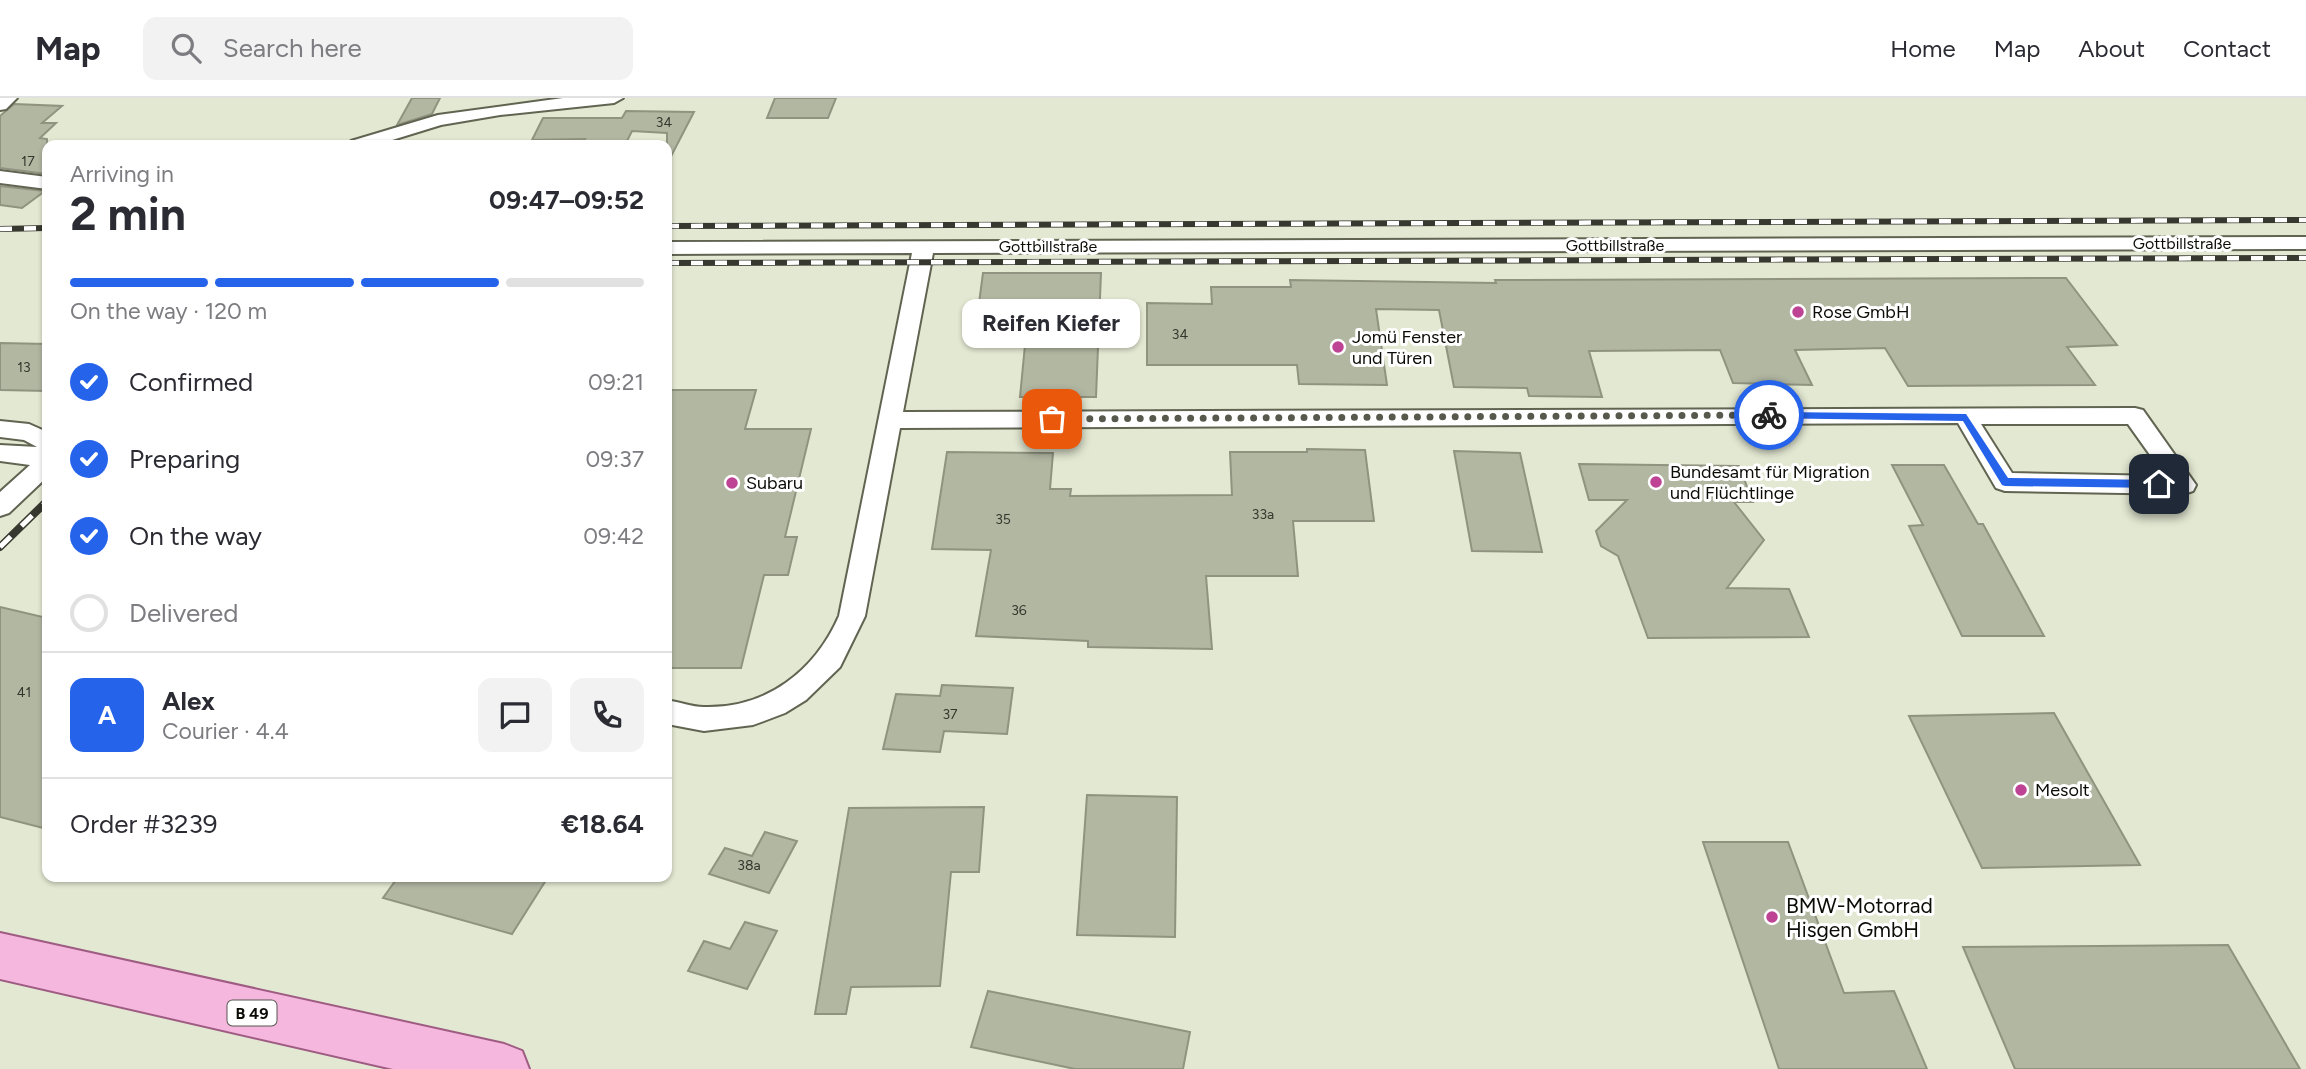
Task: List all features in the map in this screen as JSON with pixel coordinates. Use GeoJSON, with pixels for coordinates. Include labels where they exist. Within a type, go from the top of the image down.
{"type":"FeatureCollection","features":[{"type":"Feature","properties":{"kind":"main road","name":"B 49"},"geometry":{"type":"LineString","coordinates":[[0,957],[504,1069]]}},
{"type":"Feature","properties":{"kind":"street"},"geometry":{"type":"LineString","coordinates":[[0,105],[8,98]]}},
{"type":"Feature","properties":{"kind":"street"},"geometry":{"type":"LineString","coordinates":[[374,140],[438,120],[500,110],[614,98]]}},
{"type":"Feature","properties":{"kind":"street"},"geometry":{"type":"LineString","coordinates":[[0,177],[42,182]]}},
{"type":"Feature","properties":{"kind":"street","name":"Gottbillstraße"},"geometry":{"type":"LineString","coordinates":[[672,248],[2306,243]]}},
{"type":"Feature","properties":{"kind":"street"},"geometry":{"type":"LineString","coordinates":[[672,713],[704,719],[740,716],[776,705],[805,685],[843,643],[852,616],[888,419],[924,246]]}},
{"type":"Feature","properties":{"kind":"street"},"geometry":{"type":"LineString","coordinates":[[888,419],[2135,416],[2184,485],[2005,482],[1966,418]]}},
{"type":"Feature","properties":{"kind":"street"},"geometry":{"type":"LineString","coordinates":[[6,429],[42,420]]}},
{"type":"Feature","properties":{"kind":"street"},"geometry":{"type":"LineString","coordinates":[[6,429],[29,432],[42,439]]}},
{"type":"Feature","properties":{"kind":"street"},"geometry":{"type":"LineString","coordinates":[[0,453],[18,456],[42,454]]}},
{"type":"Feature","properties":{"kind":"street"},"geometry":{"type":"LineString","coordinates":[[0,507],[42,468]]}},
{"type":"Feature","properties":{"kind":"building"},"geometry":{"type":"Polygon","coordinates":[[[412,98],[440,98],[432,114],[397,125],[412,98]]]}},
{"type":"Feature","properties":{"kind":"building"},"geometry":{"type":"Polygon","coordinates":[[[775,98],[836,98],[828,118],[767,118],[775,98]]]}},
{"type":"Feature","properties":{"kind":"building"},"geometry":{"type":"Polygon","coordinates":[[[14,104],[62,106],[42,123],[56,123],[40,138],[47,139],[42,140],[42,173],[0,168],[0,116],[14,104]]]}},
{"type":"Feature","properties":{"kind":"building"},"geometry":{"type":"Polygon","coordinates":[[[626,111],[694,112],[672,154],[672,140],[667,140],[667,133],[632,131],[628,140],[532,140],[543,118],[622,118],[626,111]]]}},
{"type":"Feature","properties":{"kind":"building"},"geometry":{"type":"Polygon","coordinates":[[[0,186],[42,191],[22,208],[0,205],[0,186]]]}},
{"type":"Feature","properties":{"kind":"building"},"geometry":{"type":"Polygon","coordinates":[[[983,273],[1101,273],[1096,397],[1020,397],[1029,303],[979,303],[983,273]]]}},
{"type":"Feature","properties":{"kind":"building","name":"Rose GmbH"},"geometry":{"type":"Polygon","coordinates":[[[2066,278],[2117,345],[2067,347],[2095,385],[1908,386],[1885,348],[1795,350],[1812,385],[1733,383],[1720,350],[1589,351],[1602,397],[1529,396],[1527,388],[1454,387],[1439,310],[1376,309],[1387,385],[1299,384],[1297,365],[1147,365],[1147,303],[1212,304],[1211,287],[1291,287],[1290,280],[1496,283],[1495,280],[2066,278]]]}},
{"type":"Feature","properties":{"kind":"building"},"geometry":{"type":"Polygon","coordinates":[[[0,343],[42,344],[42,391],[0,390],[0,343]]]}},
{"type":"Feature","properties":{"kind":"building","name":"Subaru"},"geometry":{"type":"Polygon","coordinates":[[[672,390],[756,390],[745,429],[811,429],[785,537],[797,537],[788,575],[764,575],[741,668],[672,668],[672,390]]]}},
{"type":"Feature","properties":{"kind":"building"},"geometry":{"type":"Polygon","coordinates":[[[1307,449],[1365,450],[1374,521],[1293,521],[1298,576],[1206,576],[1212,649],[1088,647],[1088,641],[976,636],[991,550],[932,549],[947,452],[1053,453],[1050,489],[1071,489],[1070,496],[1232,495],[1230,452],[1307,452],[1307,449]]]}},
{"type":"Feature","properties":{"kind":"building"},"geometry":{"type":"Polygon","coordinates":[[[1454,451],[1520,453],[1542,552],[1472,551],[1454,451]]]}},
{"type":"Feature","properties":{"kind":"building"},"geometry":{"type":"Polygon","coordinates":[[[1579,464],[1739,466],[1753,502],[1734,502],[1764,540],[1727,588],[1789,589],[1809,637],[1648,638],[1618,556],[1601,546],[1596,531],[1627,500],[1589,500],[1579,464]]]}},
{"type":"Feature","properties":{"kind":"building"},"geometry":{"type":"Polygon","coordinates":[[[1892,465],[1944,465],[1978,524],[1983,524],[2044,636],[1962,636],[1909,526],[1923,525],[1892,465]]]}},
{"type":"Feature","properties":{"kind":"building"},"geometry":{"type":"Polygon","coordinates":[[[0,607],[42,617],[42,828],[0,817],[0,607]]]}},
{"type":"Feature","properties":{"kind":"building"},"geometry":{"type":"Polygon","coordinates":[[[942,685],[1013,688],[1007,734],[944,731],[940,752],[883,749],[896,694],[940,696],[942,685]]]}},
{"type":"Feature","properties":{"kind":"building","name":"Mesolt"},"geometry":{"type":"Polygon","coordinates":[[[2054,713],[2140,865],[1982,868],[1909,716],[2054,713]]]}},
{"type":"Feature","properties":{"kind":"building"},"geometry":{"type":"Polygon","coordinates":[[[1087,795],[1177,797],[1175,937],[1077,935],[1087,795]]]}},
{"type":"Feature","properties":{"kind":"building"},"geometry":{"type":"Polygon","coordinates":[[[984,807],[979,872],[951,872],[940,986],[851,987],[846,1014],[815,1014],[849,808],[984,807]]]}},
{"type":"Feature","properties":{"kind":"building"},"geometry":{"type":"Polygon","coordinates":[[[765,832],[797,841],[769,893],[709,874],[725,848],[752,856],[765,832]]]}},
{"type":"Feature","properties":{"kind":"building","name":"BMW-Motorrad Hisgen GmbH"},"geometry":{"type":"Polygon","coordinates":[[[1703,842],[1788,842],[1844,993],[1894,991],[1927,1069],[1779,1069],[1703,842]]]}},
{"type":"Feature","properties":{"kind":"building"},"geometry":{"type":"Polygon","coordinates":[[[394,882],[545,882],[512,934],[383,898],[394,882]]]}},
{"type":"Feature","properties":{"kind":"building"},"geometry":{"type":"Polygon","coordinates":[[[745,922],[777,931],[747,989],[688,971],[704,941],[730,949],[745,922]]]}},
{"type":"Feature","properties":{"kind":"building"},"geometry":{"type":"Polygon","coordinates":[[[2228,945],[2300,1069],[2015,1069],[1963,947],[2228,945]]]}},
{"type":"Feature","properties":{"kind":"building"},"geometry":{"type":"Polygon","coordinates":[[[988,991],[1190,1032],[1183,1069],[1075,1069],[971,1047],[988,991]]]}},
{"type":"Feature","properties":{"kind":"railway"},"geometry":{"type":"LineString","coordinates":[[672,226],[2306,220]]}},
{"type":"Feature","properties":{"kind":"railway"},"geometry":{"type":"LineString","coordinates":[[0,229],[42,228]]}},
{"type":"Feature","properties":{"kind":"railway"},"geometry":{"type":"LineString","coordinates":[[672,263],[2306,258]]}},
{"type":"Feature","properties":{"kind":"railway"},"geometry":{"type":"LineString","coordinates":[[0,547],[42,506]]}},
{"type":"Feature","properties":{"kind":"way so far"},"geometry":{"type":"LineString","coordinates":[[1052,419],[1769,415]]}},
{"type":"Feature","properties":{"kind":"place","name":"Rose GmbH"},"geometry":{"type":"Point","coordinates":[1798,312]}},
{"type":"Feature","properties":{"kind":"place","name":"Jomü Fenster und Türen"},"geometry":{"type":"Point","coordinates":[1338,347]}},
{"type":"Feature","properties":{"kind":"place","name":"Reifen Kiefer"},"geometry":{"type":"Point","coordinates":[1052,419]}},
{"type":"Feature","properties":{"kind":"place","name":"Bundesamt für Migration und Flüchtlinge"},"geometry":{"type":"Point","coordinates":[1656,482]}},
{"type":"Feature","properties":{"kind":"place","name":"Subaru"},"geometry":{"type":"Point","coordinates":[732,483]}},
{"type":"Feature","properties":{"kind":"place","name":"Mesolt"},"geometry":{"type":"Point","coordinates":[2021,790]}},
{"type":"Feature","properties":{"kind":"place","name":"BMW-Motorrad Hisgen GmbH"},"geometry":{"type":"Point","coordinates":[1772,917]}},
{"type":"Feature","properties":{"kind":"route"},"geometry":{"type":"LineString","coordinates":[[1769,415],[1966,418],[2005,482],[2159,484]]}}]}
